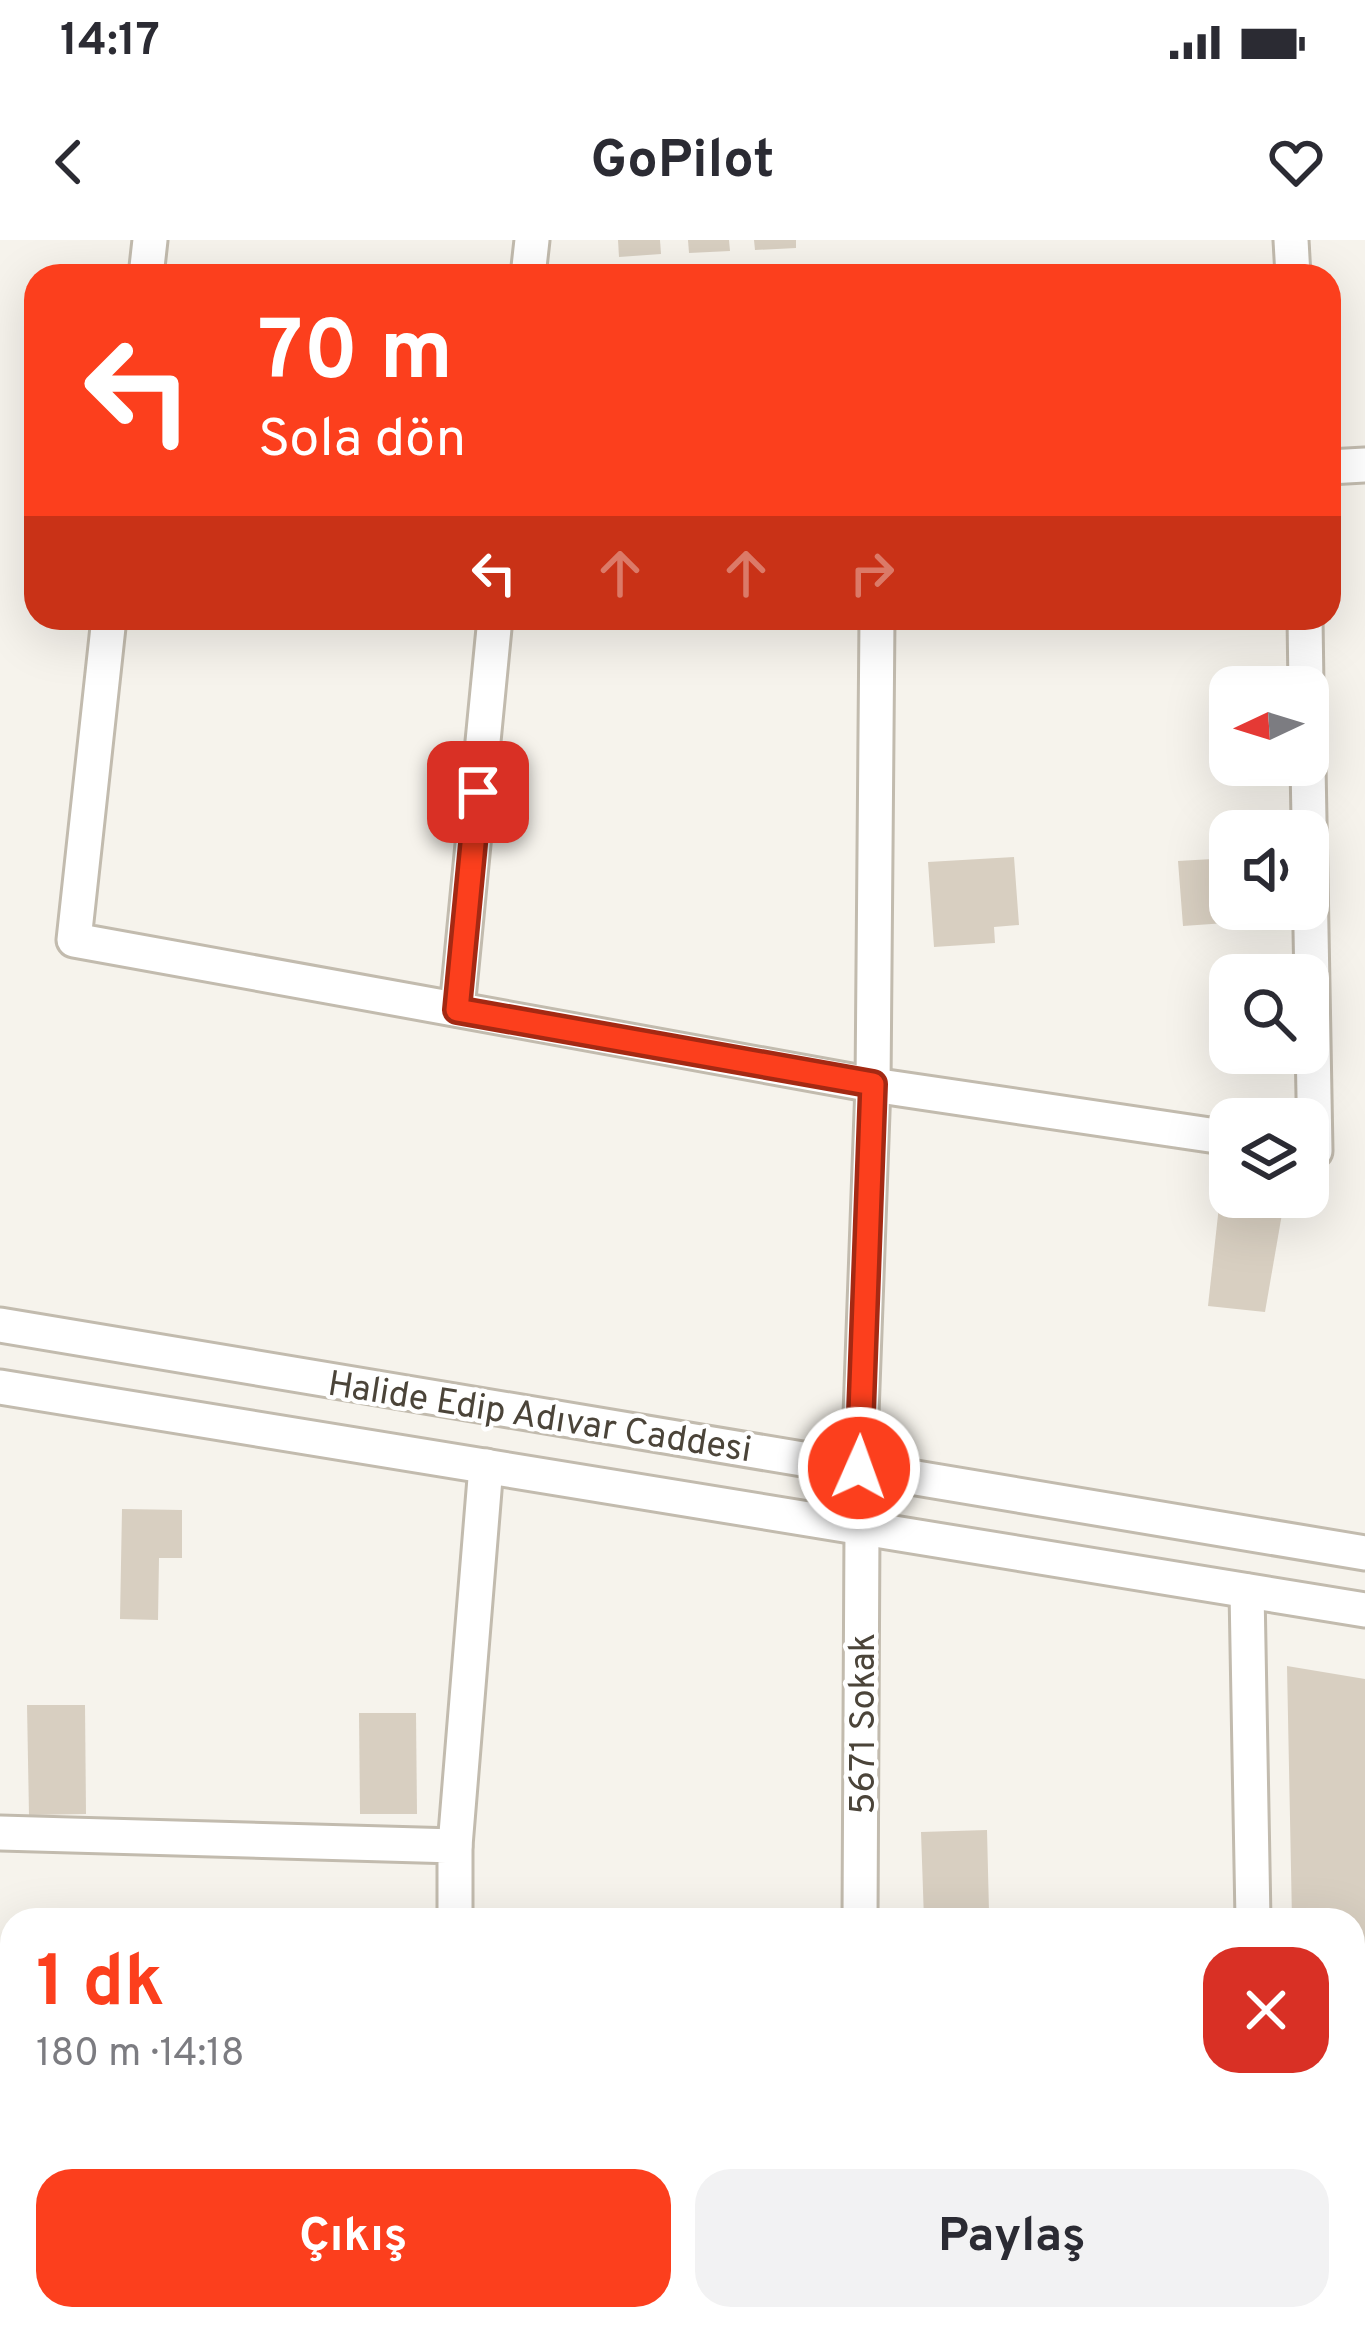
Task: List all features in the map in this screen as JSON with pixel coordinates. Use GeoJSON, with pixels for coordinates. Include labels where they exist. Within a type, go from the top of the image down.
{"type":"FeatureCollection","features":[{"type":"Feature","properties":{"kind":"street"},"geometry":{"type":"LineString","coordinates":[[108,630],[74,940],[873,1084],[1209,1135]]}},
{"type":"Feature","properties":{"kind":"street"},"geometry":{"type":"LineString","coordinates":[[457,1010],[494,630]]}},
{"type":"Feature","properties":{"kind":"street"},"geometry":{"type":"LineString","coordinates":[[859,1468],[873,1084],[877,630]]}},
{"type":"Feature","properties":{"kind":"street"},"geometry":{"type":"LineString","coordinates":[[1305,630],[1306,666]]}},
{"type":"Feature","properties":{"kind":"street"},"geometry":{"type":"LineString","coordinates":[[1308,786],[1314,1098]]}},
{"type":"Feature","properties":{"kind":"street","name":"Halide Edip Adıvar Caddesi"},"geometry":{"type":"LineString","coordinates":[[0,1325],[1365,1553]]}},
{"type":"Feature","properties":{"kind":"street","name":"Halide Edip Adıvar Caddesi"},"geometry":{"type":"LineString","coordinates":[[0,1387],[1365,1610]]}},
{"type":"Feature","properties":{"kind":"street"},"geometry":{"type":"LineString","coordinates":[[455,1908],[455,1846],[486,1466]]}},
{"type":"Feature","properties":{"kind":"street","name":"5671 Sokak"},"geometry":{"type":"LineString","coordinates":[[860,1908],[862,1528]]}},
{"type":"Feature","properties":{"kind":"street"},"geometry":{"type":"LineString","coordinates":[[1247,1591],[1252,1908]]}},
{"type":"Feature","properties":{"kind":"street"},"geometry":{"type":"LineString","coordinates":[[0,1833],[455,1846]]}},
{"type":"Feature","properties":{"kind":"building"},"geometry":{"type":"Polygon","coordinates":[[[618,240],[660,240],[661,254],[619,257],[618,240]]]}},
{"type":"Feature","properties":{"kind":"building"},"geometry":{"type":"Polygon","coordinates":[[[688,240],[729,240],[730,251],[689,253],[688,240]]]}},
{"type":"Feature","properties":{"kind":"building"},"geometry":{"type":"Polygon","coordinates":[[[754,240],[796,240],[796,248],[755,250],[754,240]]]}},
{"type":"Feature","properties":{"kind":"building"},"geometry":{"type":"Polygon","coordinates":[[[1014,857],[1019,925],[994,927],[995,943],[934,947],[928,862],[1014,857]]]}},
{"type":"Feature","properties":{"kind":"building"},"geometry":{"type":"Polygon","coordinates":[[[1209,859],[1209,924],[1183,926],[1178,861],[1209,859]]]}},
{"type":"Feature","properties":{"kind":"building"},"geometry":{"type":"Polygon","coordinates":[[[1218,1218],[1281,1218],[1265,1312],[1208,1306],[1218,1218]]]}},
{"type":"Feature","properties":{"kind":"building"},"geometry":{"type":"Polygon","coordinates":[[[122,1509],[182,1510],[182,1558],[159,1558],[158,1620],[120,1619],[122,1509]]]}},
{"type":"Feature","properties":{"kind":"building"},"geometry":{"type":"Polygon","coordinates":[[[1287,1666],[1365,1679],[1365,1908],[1292,1908],[1287,1666]]]}},
{"type":"Feature","properties":{"kind":"building"},"geometry":{"type":"Polygon","coordinates":[[[27,1705],[85,1705],[86,1814],[29,1815],[27,1705]]]}},
{"type":"Feature","properties":{"kind":"building"},"geometry":{"type":"Polygon","coordinates":[[[359,1713],[416,1713],[417,1814],[360,1814],[359,1713]]]}},
{"type":"Feature","properties":{"kind":"building"},"geometry":{"type":"Polygon","coordinates":[[[987,1830],[989,1908],[924,1908],[921,1832],[987,1830]]]}},
{"type":"Feature","properties":{"kind":"route"},"geometry":{"type":"LineString","coordinates":[[478,792],[457,1010],[873,1084],[859,1468]]}}]}
